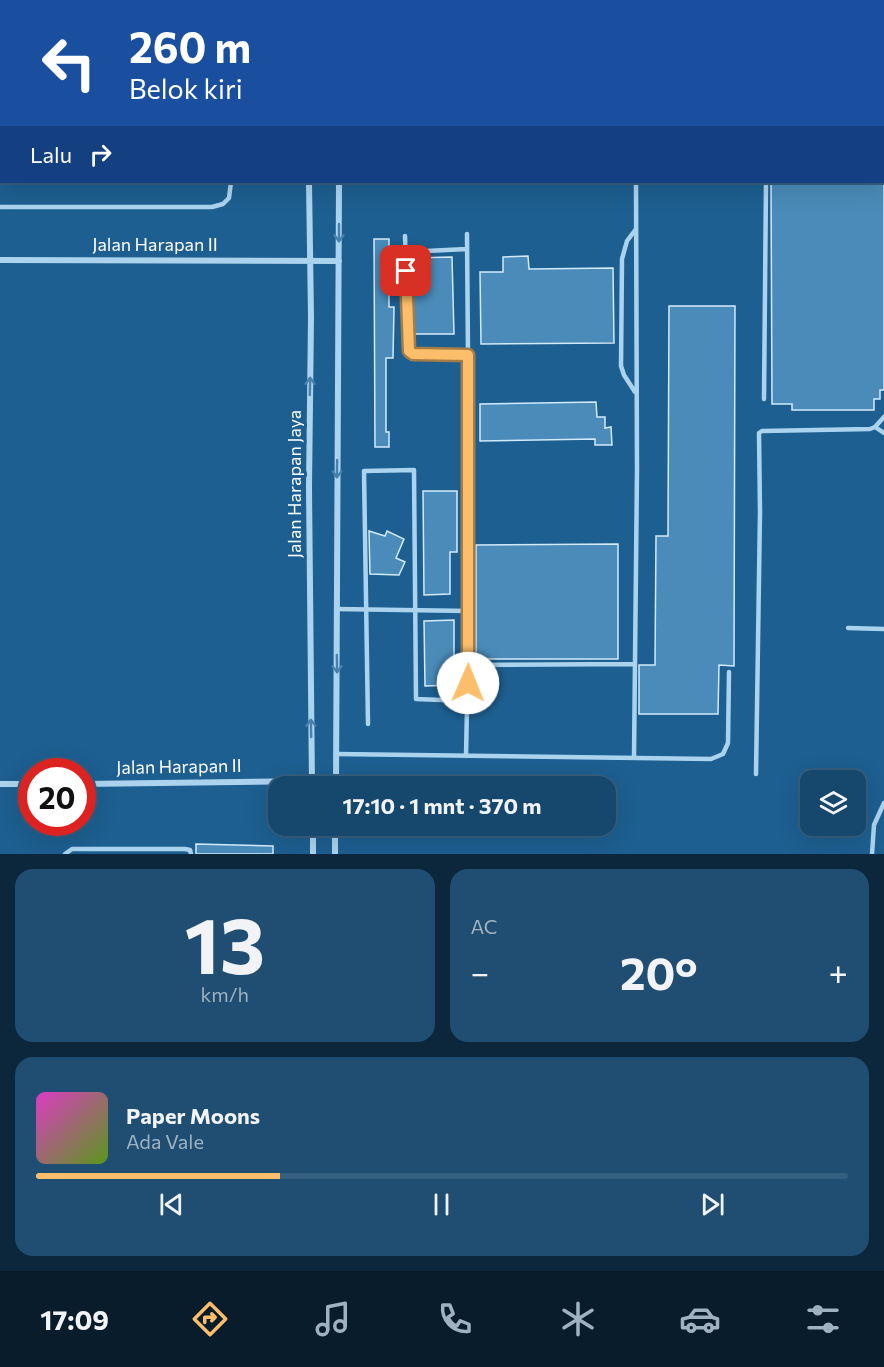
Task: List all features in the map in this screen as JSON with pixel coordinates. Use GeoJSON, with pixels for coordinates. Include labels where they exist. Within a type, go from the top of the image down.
{"type":"FeatureCollection","features":[{"type":"Feature","properties":{"kind":"street","name":"Jalan Harapan Jaya"},"geometry":{"type":"LineString","coordinates":[[309,183],[311,776]]}},
{"type":"Feature","properties":{"kind":"street"},"geometry":{"type":"LineString","coordinates":[[336,776],[339,183]]}},
{"type":"Feature","properties":{"kind":"street","name":"Jalan Harapan II"},"geometry":{"type":"LineString","coordinates":[[0,260],[339,261]]}},
{"type":"Feature","properties":{"kind":"street","name":"Jalan Harapan II"},"geometry":{"type":"LineString","coordinates":[[96,783],[268,784]]}},
{"type":"Feature","properties":{"kind":"street"},"geometry":{"type":"LineString","coordinates":[[0,784],[18,784]]}},
{"type":"Feature","properties":{"kind":"street"},"geometry":{"type":"LineString","coordinates":[[313,836],[313,854]]}},
{"type":"Feature","properties":{"kind":"street"},"geometry":{"type":"LineString","coordinates":[[335,836],[335,854]]}},
{"type":"Feature","properties":{"kind":"lane"},"geometry":{"type":"LineString","coordinates":[[0,207],[212,207],[224,204],[229,198],[231,183]]}},
{"type":"Feature","properties":{"kind":"lane"},"geometry":{"type":"LineString","coordinates":[[634,758],[636,183]]}},
{"type":"Feature","properties":{"kind":"lane"},"geometry":{"type":"LineString","coordinates":[[764,399],[766,183]]}},
{"type":"Feature","properties":{"kind":"lane"},"geometry":{"type":"LineString","coordinates":[[636,229],[627,241],[622,259],[621,366],[624,375],[636,392]]}},
{"type":"Feature","properties":{"kind":"lane"},"geometry":{"type":"LineString","coordinates":[[466,756],[469,611],[467,234]]}},
{"type":"Feature","properties":{"kind":"lane"},"geometry":{"type":"LineString","coordinates":[[405,236],[409,351],[413,354],[468,355]]}},
{"type":"Feature","properties":{"kind":"lane"},"geometry":{"type":"LineString","coordinates":[[405,252],[467,249]]}},
{"type":"Feature","properties":{"kind":"lane"},"geometry":{"type":"LineString","coordinates":[[756,774],[759,433],[762,430],[866,430],[875,427],[884,417]]}},
{"type":"Feature","properties":{"kind":"lane"},"geometry":{"type":"LineString","coordinates":[[875,427],[884,433]]}},
{"type":"Feature","properties":{"kind":"lane"},"geometry":{"type":"LineString","coordinates":[[368,724],[364,471],[414,470],[416,699],[467,701]]}},
{"type":"Feature","properties":{"kind":"lane"},"geometry":{"type":"LineString","coordinates":[[336,609],[469,611]]}},
{"type":"Feature","properties":{"kind":"lane"},"geometry":{"type":"LineString","coordinates":[[848,628],[884,629]]}},
{"type":"Feature","properties":{"kind":"lane"},"geometry":{"type":"LineString","coordinates":[[468,665],[636,664]]}},
{"type":"Feature","properties":{"kind":"lane"},"geometry":{"type":"LineString","coordinates":[[336,754],[711,759],[723,754],[728,743],[729,672]]}},
{"type":"Feature","properties":{"kind":"lane"},"geometry":{"type":"LineString","coordinates":[[872,854],[874,825],[884,803]]}},
{"type":"Feature","properties":{"kind":"lane"},"geometry":{"type":"LineString","coordinates":[[65,854],[72,849],[185,849],[190,850],[191,854]]}},
{"type":"Feature","properties":{"kind":"building"},"geometry":{"type":"Polygon","coordinates":[[[771,183],[884,183],[884,390],[880,390],[880,399],[874,399],[874,410],[792,410],[792,404],[772,404],[771,183]]]}},
{"type":"Feature","properties":{"kind":"building"},"geometry":{"type":"Polygon","coordinates":[[[374,239],[389,239],[389,307],[394,307],[393,358],[386,358],[386,432],[389,432],[389,447],[375,447],[374,239]]]}},
{"type":"Feature","properties":{"kind":"building"},"geometry":{"type":"Polygon","coordinates":[[[528,256],[529,269],[613,268],[614,343],[481,344],[480,272],[503,272],[503,257],[528,256]]]}},
{"type":"Feature","properties":{"kind":"building"},"geometry":{"type":"Polygon","coordinates":[[[452,257],[454,334],[413,334],[410,258],[452,257]]]}},
{"type":"Feature","properties":{"kind":"building"},"geometry":{"type":"Polygon","coordinates":[[[669,306],[735,306],[734,666],[719,665],[718,714],[639,714],[639,665],[655,665],[656,536],[668,536],[669,306]]]}},
{"type":"Feature","properties":{"kind":"building"},"geometry":{"type":"Polygon","coordinates":[[[596,402],[597,417],[605,417],[605,428],[611,427],[612,445],[595,445],[595,439],[480,441],[480,404],[596,402]]]}},
{"type":"Feature","properties":{"kind":"building"},"geometry":{"type":"Polygon","coordinates":[[[423,491],[457,491],[457,552],[450,552],[450,594],[424,595],[423,491]]]}},
{"type":"Feature","properties":{"kind":"building"},"geometry":{"type":"Polygon","coordinates":[[[369,531],[385,536],[387,531],[404,539],[396,558],[405,562],[399,575],[370,574],[369,531]]]}},
{"type":"Feature","properties":{"kind":"building"},"geometry":{"type":"Polygon","coordinates":[[[618,544],[618,659],[476,659],[476,545],[618,544]]]}},
{"type":"Feature","properties":{"kind":"building"},"geometry":{"type":"Polygon","coordinates":[[[454,620],[454,685],[425,686],[424,621],[454,620]]]}},
{"type":"Feature","properties":{"kind":"building"},"geometry":{"type":"Polygon","coordinates":[[[196,844],[273,846],[273,854],[196,854],[196,844]]]}},
{"type":"Feature","properties":{"kind":"route"},"geometry":{"type":"LineString","coordinates":[[406,271],[408,349],[411,354],[468,355],[468,683]]}}]}
